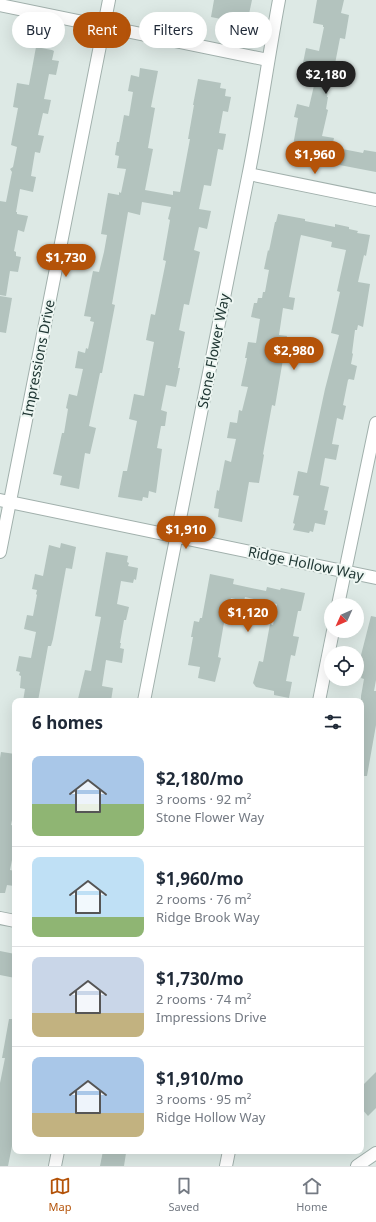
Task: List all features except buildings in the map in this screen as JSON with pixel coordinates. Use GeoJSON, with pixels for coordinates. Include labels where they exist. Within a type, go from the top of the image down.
{"type":"FeatureCollection","features":[{"type":"Feature","properties":{"kind":"street","name":"Impressions Drive"},"geometry":{"type":"LineString","coordinates":[[106,12],[108,0]]}},
{"type":"Feature","properties":{"kind":"street","name":"Stone Flower Way"},"geometry":{"type":"LineString","coordinates":[[145,698],[248,174],[279,0]]}},
{"type":"Feature","properties":{"kind":"street"},"geometry":{"type":"LineString","coordinates":[[0,5],[73,20]]}},
{"type":"Feature","properties":{"kind":"street"},"geometry":{"type":"LineString","coordinates":[[131,32],[268,60]]}},
{"type":"Feature","properties":{"kind":"street","name":"Impressions Drive"},"geometry":{"type":"LineString","coordinates":[[0,552],[5,501],[100,48]]}},
{"type":"Feature","properties":{"kind":"street"},"geometry":{"type":"LineString","coordinates":[[248,174],[376,200]]}},
{"type":"Feature","properties":{"kind":"street"},"geometry":{"type":"LineString","coordinates":[[340,598],[376,423]]}},
{"type":"Feature","properties":{"kind":"street","name":"Ridge Hollow Way"},"geometry":{"type":"LineString","coordinates":[[5,501],[376,578]]}},
{"type":"Feature","properties":{"kind":"street"},"geometry":{"type":"LineString","coordinates":[[320,698],[332,638]]}},
{"type":"Feature","properties":{"kind":"street"},"geometry":{"type":"LineString","coordinates":[[0,918],[12,920]]}},
{"type":"Feature","properties":{"kind":"street"},"geometry":{"type":"LineString","coordinates":[[357,1166],[376,1153]]}},
{"type":"Feature","properties":{"kind":"street"},"geometry":{"type":"LineString","coordinates":[[55,1166],[57,1154]]}},
{"type":"Feature","properties":{"kind":"street"},"geometry":{"type":"LineString","coordinates":[[226,1166],[228,1154]]}}]}
